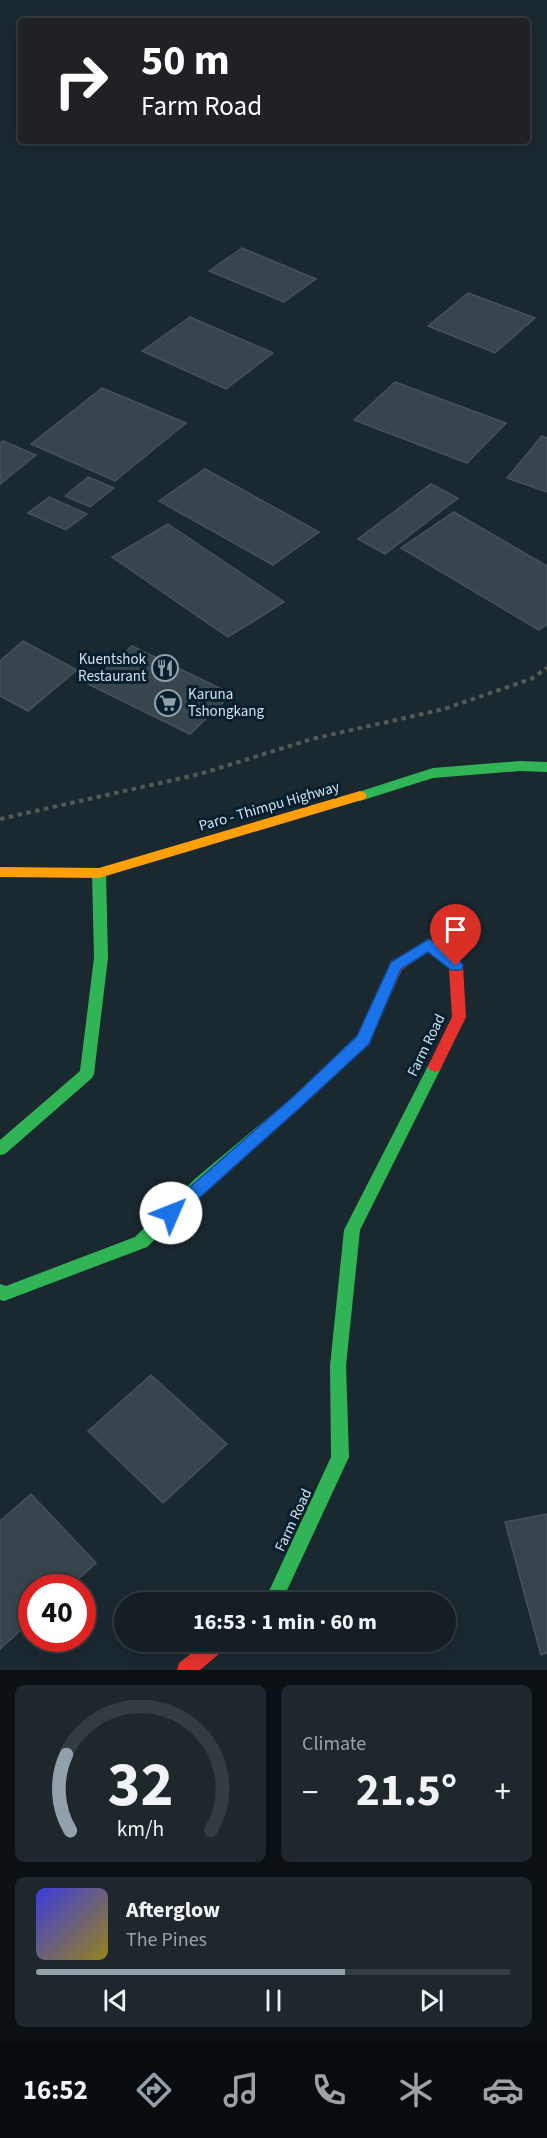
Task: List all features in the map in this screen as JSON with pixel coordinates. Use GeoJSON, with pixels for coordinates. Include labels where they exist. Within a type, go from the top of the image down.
{"type":"FeatureCollection","features":[{"type":"Feature","properties":{"kind":"street","name":"Paro - Thimpu Highway"},"geometry":{"type":"LineString","coordinates":[[0,872],[99,873],[293,817],[433,773],[520,766],[547,768]]}},
{"type":"Feature","properties":{"kind":"street"},"geometry":{"type":"LineString","coordinates":[[0,1149],[87,1074],[101,958],[99,873]]}},
{"type":"Feature","properties":{"kind":"street","name":"Farm Road"},"geometry":{"type":"LineString","coordinates":[[0,1292],[4,1294],[141,1242],[202,1184],[299,1100],[363,1039],[396,966],[429,944],[456,966],[459,1017],[352,1230],[338,1366],[340,1457],[277,1592]]}},
{"type":"Feature","properties":{"kind":"street"},"geometry":{"type":"LineString","coordinates":[[186,1670],[208,1652]]}},
{"type":"Feature","properties":{"kind":"path"},"geometry":{"type":"LineString","coordinates":[[0,819],[200,774],[312,739],[444,709],[531,680],[547,668]]}},
{"type":"Feature","properties":{"kind":"building"},"geometry":{"type":"Polygon","coordinates":[[[242,248],[316,279],[284,302],[209,271],[242,248]]]}},
{"type":"Feature","properties":{"kind":"building"},"geometry":{"type":"Polygon","coordinates":[[[468,293],[535,318],[495,353],[428,326],[468,293]]]}},
{"type":"Feature","properties":{"kind":"building"},"geometry":{"type":"Polygon","coordinates":[[[190,317],[273,353],[226,389],[142,351],[190,317]]]}},
{"type":"Feature","properties":{"kind":"building"},"geometry":{"type":"Polygon","coordinates":[[[395,382],[506,423],[467,463],[354,420],[395,382]]]}},
{"type":"Feature","properties":{"kind":"building"},"geometry":{"type":"Polygon","coordinates":[[[102,388],[186,423],[115,481],[31,444],[102,388]]]}},
{"type":"Feature","properties":{"kind":"building"},"geometry":{"type":"Polygon","coordinates":[[[542,436],[547,438],[547,492],[507,478],[542,436]]]}},
{"type":"Feature","properties":{"kind":"building"},"geometry":{"type":"Polygon","coordinates":[[[3,441],[36,455],[0,484],[0,443],[3,441]]]}},
{"type":"Feature","properties":{"kind":"building"},"geometry":{"type":"Polygon","coordinates":[[[205,469],[319,532],[273,565],[159,501],[205,469]]]}},
{"type":"Feature","properties":{"kind":"building"},"geometry":{"type":"Polygon","coordinates":[[[88,477],[114,488],[90,507],[65,496],[88,477]]]}},
{"type":"Feature","properties":{"kind":"building"},"geometry":{"type":"Polygon","coordinates":[[[431,484],[458,498],[385,554],[358,539],[431,484]]]}},
{"type":"Feature","properties":{"kind":"building"},"geometry":{"type":"Polygon","coordinates":[[[49,497],[87,514],[66,530],[28,513],[49,497]]]}},
{"type":"Feature","properties":{"kind":"building"},"geometry":{"type":"Polygon","coordinates":[[[454,512],[547,566],[547,624],[539,630],[401,548],[454,512]]]}},
{"type":"Feature","properties":{"kind":"building"},"geometry":{"type":"Polygon","coordinates":[[[168,524],[284,602],[228,637],[112,557],[168,524]]]}},
{"type":"Feature","properties":{"kind":"building"},"geometry":{"type":"Polygon","coordinates":[[[23,641],[77,670],[28,711],[0,696],[0,661],[23,641]]]}},
{"type":"Feature","properties":{"kind":"building"},"geometry":{"type":"Polygon","coordinates":[[[132,646],[232,694],[190,734],[88,684],[132,646]]]}},
{"type":"Feature","properties":{"kind":"building"},"geometry":{"type":"Polygon","coordinates":[[[151,1375],[227,1444],[163,1503],[88,1431],[151,1375]]]}},
{"type":"Feature","properties":{"kind":"building"},"geometry":{"type":"Polygon","coordinates":[[[31,1494],[96,1563],[84,1574],[18,1574],[18,1633],[0,1649],[0,1521],[31,1494]]]}},
{"type":"Feature","properties":{"kind":"building"},"geometry":{"type":"Polygon","coordinates":[[[547,1514],[547,1653],[541,1655],[505,1522],[547,1514]]]}},
{"type":"Feature","properties":{"kind":"traffic: fast"},"geometry":{"type":"LineString","coordinates":[[360,796],[433,773],[520,766],[547,767]]}},
{"type":"Feature","properties":{"kind":"traffic: fast"},"geometry":{"type":"LineString","coordinates":[[0,1149],[87,1074],[101,958],[99,873]]}},
{"type":"Feature","properties":{"kind":"traffic: fast"},"geometry":{"type":"LineString","coordinates":[[0,1291],[4,1294],[141,1242],[202,1183],[299,1100],[363,1039],[367,1031]]}},
{"type":"Feature","properties":{"kind":"traffic: fast"},"geometry":{"type":"LineString","coordinates":[[277,1592],[340,1457],[338,1366],[352,1230],[435,1066]]}},
{"type":"Feature","properties":{"kind":"traffic: slow"},"geometry":{"type":"LineString","coordinates":[[0,872],[99,873],[360,796]]}},
{"type":"Feature","properties":{"kind":"traffic: jam"},"geometry":{"type":"LineString","coordinates":[[367,1031],[396,966],[429,944],[456,966],[459,1017],[435,1066]]}},
{"type":"Feature","properties":{"kind":"traffic: jam"},"geometry":{"type":"LineString","coordinates":[[186,1670],[208,1652]]}},
{"type":"Feature","properties":{"kind":"place","name":"Kuentshok Restaurant"},"geometry":{"type":"Point","coordinates":[165,668]}},
{"type":"Feature","properties":{"kind":"place","name":"Karuna Tshongkang"},"geometry":{"type":"Point","coordinates":[168,703]}},
{"type":"Feature","properties":{"kind":"route"},"geometry":{"type":"LineString","coordinates":[[171,1213],[299,1100],[363,1039],[396,966],[429,944],[456,966]]}}]}
